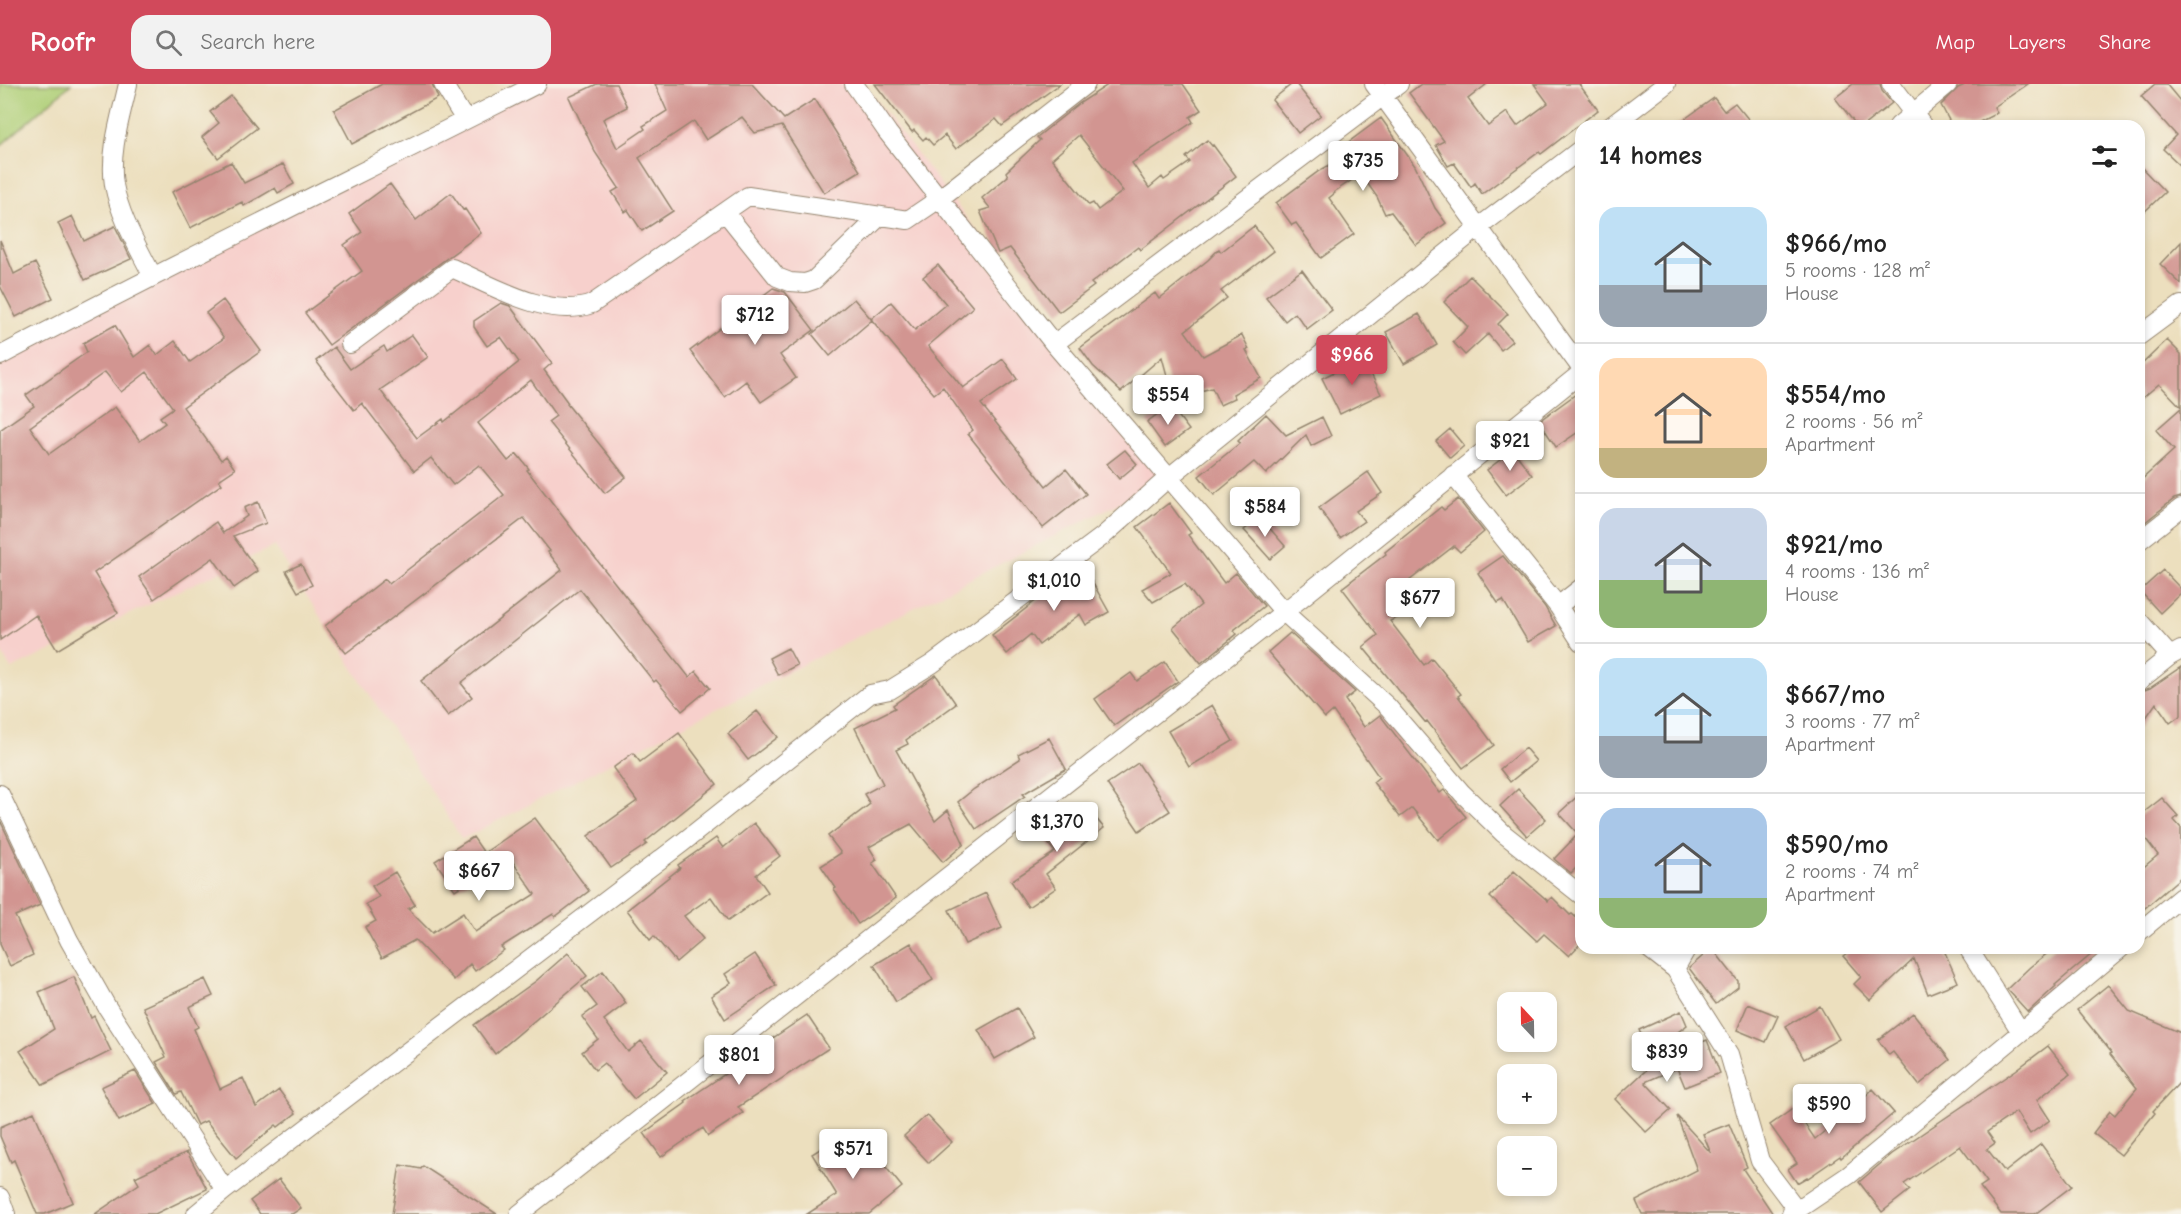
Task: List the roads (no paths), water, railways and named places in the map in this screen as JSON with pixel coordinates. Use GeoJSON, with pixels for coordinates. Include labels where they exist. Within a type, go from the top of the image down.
{"type":"FeatureCollection","features":[{"type":"Feature","properties":{"kind":"street"},"geometry":{"type":"LineString","coordinates":[[128,84],[114,155],[114,184],[122,214],[153,275]]}},
{"type":"Feature","properties":{"kind":"street"},"geometry":{"type":"LineString","coordinates":[[443,84],[465,120]]}},
{"type":"Feature","properties":{"kind":"street"},"geometry":{"type":"LineString","coordinates":[[0,356],[153,275],[537,84]]}},
{"type":"Feature","properties":{"kind":"street"},"geometry":{"type":"LineString","coordinates":[[854,84],[888,133],[1053,344],[1284,612],[1388,707],[1462,793],[1504,834],[1575,890]]}},
{"type":"Feature","properties":{"kind":"street"},"geometry":{"type":"LineString","coordinates":[[350,344],[452,268],[527,301],[562,309],[580,309],[592,304],[748,196],[908,220],[939,199],[1086,84]]}},
{"type":"Feature","properties":{"kind":"street"},"geometry":{"type":"LineString","coordinates":[[1053,344],[1379,90],[1399,84]]}},
{"type":"Feature","properties":{"kind":"street"},"geometry":{"type":"LineString","coordinates":[[1619,120],[1666,84]]}},
{"type":"Feature","properties":{"kind":"street"},"geometry":{"type":"LineString","coordinates":[[1891,84],[1918,119],[1948,84]]}},
{"type":"Feature","properties":{"kind":"street"},"geometry":{"type":"LineString","coordinates":[[1379,90],[1575,360]]}},
{"type":"Feature","properties":{"kind":"street"},"geometry":{"type":"LineString","coordinates":[[196,1214],[682,843],[870,694],[890,690],[932,664],[1094,543],[1168,478],[1479,227],[1575,154]]}},
{"type":"Feature","properties":{"kind":"street"},"geometry":{"type":"LineString","coordinates":[[725,212],[777,277],[790,282],[805,283],[814,280],[880,216]]}},
{"type":"Feature","properties":{"kind":"street"},"geometry":{"type":"LineString","coordinates":[[2145,331],[2181,304]]}},
{"type":"Feature","properties":{"kind":"street"},"geometry":{"type":"LineString","coordinates":[[519,1214],[1284,612],[1575,378]]}},
{"type":"Feature","properties":{"kind":"street"},"geometry":{"type":"LineString","coordinates":[[1453,475],[1558,606],[1575,633]]}},
{"type":"Feature","properties":{"kind":"street"},"geometry":{"type":"LineString","coordinates":[[2145,536],[2181,508]]}},
{"type":"Feature","properties":{"kind":"street"},"geometry":{"type":"LineString","coordinates":[[1558,606],[1575,593]]}},
{"type":"Feature","properties":{"kind":"street"},"geometry":{"type":"LineString","coordinates":[[2145,626],[2175,653],[2145,676]]}},
{"type":"Feature","properties":{"kind":"street"},"geometry":{"type":"LineString","coordinates":[[0,794],[69,940],[101,997],[225,1190]]}},
{"type":"Feature","properties":{"kind":"street"},"geometry":{"type":"LineString","coordinates":[[2145,927],[2181,897]]}},
{"type":"Feature","properties":{"kind":"street"},"geometry":{"type":"LineString","coordinates":[[1656,954],[1675,969],[1729,1054],[1760,1161],[1799,1213],[1849,1175],[2114,954]]}},
{"type":"Feature","properties":{"kind":"street"},"geometry":{"type":"LineString","coordinates":[[1675,969],[1684,954]]}},
{"type":"Feature","properties":{"kind":"street"},"geometry":{"type":"LineString","coordinates":[[1972,954],[2021,1032]]}},
{"type":"Feature","properties":{"kind":"street"},"geometry":{"type":"LineString","coordinates":[[0,1197],[6,1214]]}}]}
